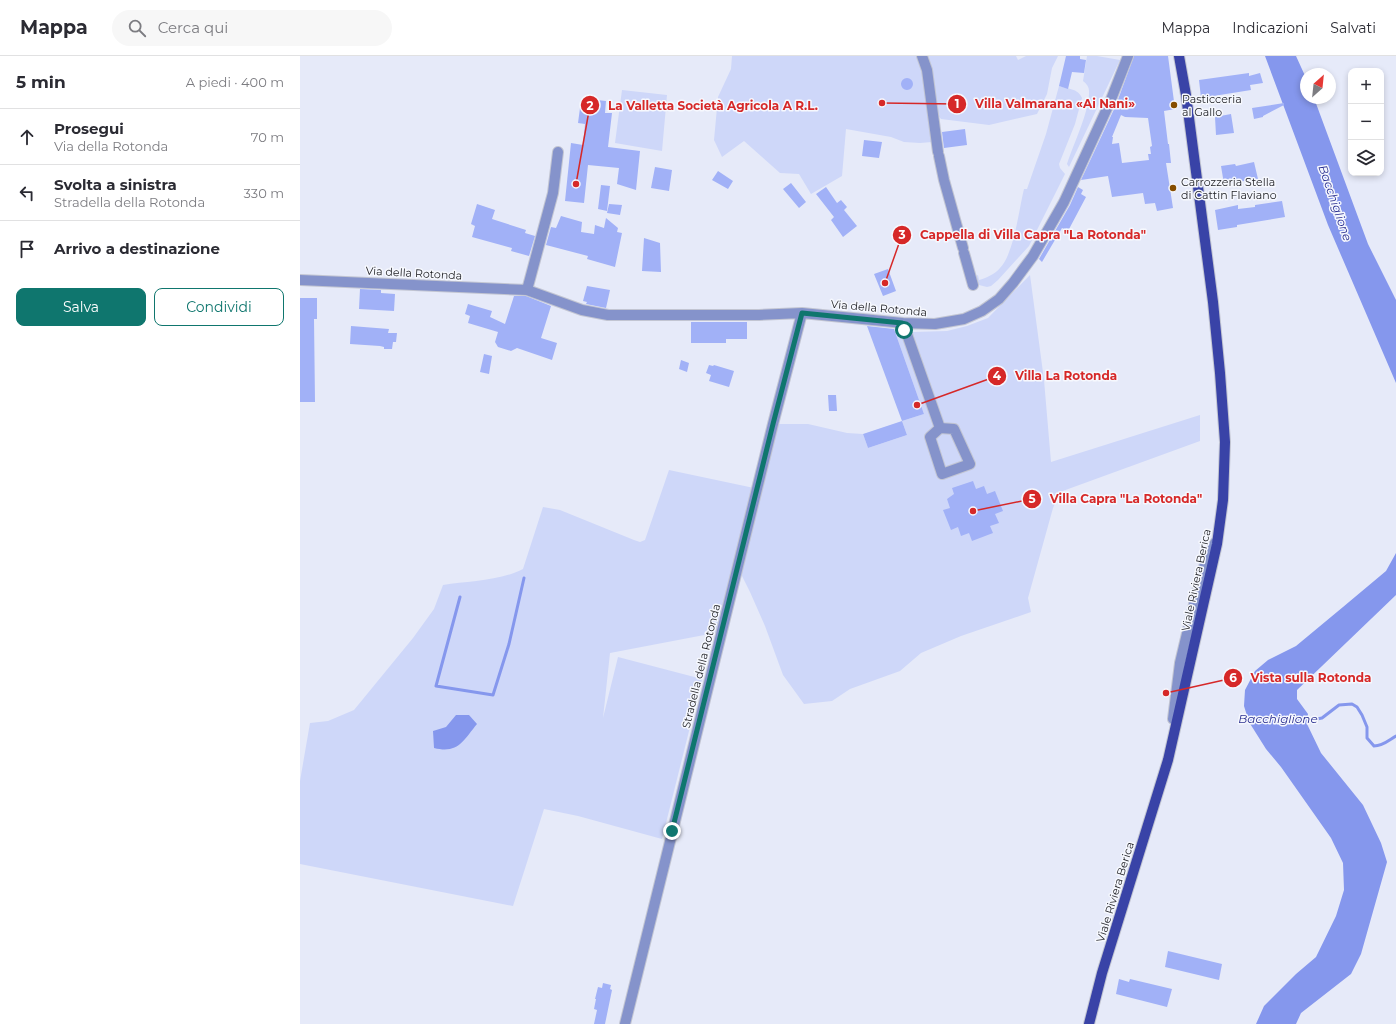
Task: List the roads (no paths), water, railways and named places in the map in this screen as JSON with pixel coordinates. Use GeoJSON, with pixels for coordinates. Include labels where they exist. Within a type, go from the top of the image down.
{"type":"FeatureCollection","features":[{"type":"Feature","properties":{"kind":"main road","name":"Viale Riviera Berica"},"geometry":{"type":"LineString","coordinates":[[1089,1024],[1102,973],[1168,760],[1205,602],[1219,534],[1223,500],[1225,442],[1213,302],[1186,95],[1179,56]]}},
{"type":"Feature","properties":{"kind":"street"},"geometry":{"type":"LineString","coordinates":[[922,56],[927,70],[938,154],[973,285]]}},
{"type":"Feature","properties":{"kind":"street","name":"Via della Rotonda"},"geometry":{"type":"LineString","coordinates":[[300,280],[527,290],[582,310],[608,315],[780,310],[902,323],[935,324],[964,319],[982,311],[999,299],[1033,256],[1064,202],[1110,102],[1128,56]]}},
{"type":"Feature","properties":{"kind":"street"},"geometry":{"type":"LineString","coordinates":[[527,290],[553,193],[558,152]]}},
{"type":"Feature","properties":{"kind":"street","name":"Stradella della Rotonda"},"geometry":{"type":"LineString","coordinates":[[625,1024],[773,424],[802,313]]}},
{"type":"Feature","properties":{"kind":"street"},"geometry":{"type":"LineString","coordinates":[[902,323],[940,428]]}},
{"type":"Feature","properties":{"kind":"street"},"geometry":{"type":"LineString","coordinates":[[940,428],[954,429],[970,464],[942,474],[930,437],[940,428]]}},
{"type":"Feature","properties":{"kind":"water","name":"Bacchiglione"},"geometry":{"type":"Polygon","coordinates":[[[1265,56],[1296,56],[1301,68],[1300,68],[1300,104],[1316,104],[1368,244],[1396,300],[1396,383],[1328,225],[1265,56]]]}},
{"type":"Feature","properties":{"kind":"water","name":"Bacchiglione"},"geometry":{"type":"Polygon","coordinates":[[[1396,553],[1396,595],[1297,690],[1297,699],[1308,714],[1307,724],[1321,753],[1363,805],[1381,843],[1387,862],[1361,954],[1351,974],[1301,1013],[1296,1024],[1256,1024],[1264,1006],[1296,974],[1316,957],[1336,916],[1344,890],[1343,863],[1331,838],[1281,767],[1266,749],[1249,722],[1244,706],[1245,690],[1255,671],[1268,660],[1296,646],[1343,607],[1386,571],[1396,553]]]}},
{"type":"Feature","properties":{"kind":"water"},"geometry":{"type":"Polygon","coordinates":[[[456,715],[469,715],[477,724],[464,741],[454,748],[434,748],[433,731],[446,727],[456,715]]]}},
{"type":"Feature","properties":{"kind":"waterway"},"geometry":{"type":"LineString","coordinates":[[460,597],[436,686],[493,695],[509,644],[524,578]]}},
{"type":"Feature","properties":{"kind":"waterway"},"geometry":{"type":"LineString","coordinates":[[1307,721],[1322,718],[1339,705],[1352,704],[1357,707],[1362,715],[1367,727],[1367,738],[1374,746],[1383,744],[1396,736]]}},
{"type":"Feature","properties":{"kind":"place","name":"Villa Valmarana «Ai Nani»"},"geometry":{"type":"Point","coordinates":[882,103]}},
{"type":"Feature","properties":{"kind":"place","name":"Pasticceria al Gallo"},"geometry":{"type":"Point","coordinates":[1174,105]}},
{"type":"Feature","properties":{"kind":"place","name":"La Valletta Società Agricola A R.L."},"geometry":{"type":"Point","coordinates":[576,184]}},
{"type":"Feature","properties":{"kind":"place","name":"Carrozzeria Stella di Cattin Flaviano"},"geometry":{"type":"Point","coordinates":[1173,188]}},
{"type":"Feature","properties":{"kind":"place","name":"Cappella di Villa Capra \"La Rotonda\""},"geometry":{"type":"Point","coordinates":[885,283]}},
{"type":"Feature","properties":{"kind":"place","name":"Villa La Rotonda"},"geometry":{"type":"Point","coordinates":[917,405]}},
{"type":"Feature","properties":{"kind":"place","name":"Villa Capra \"La Rotonda\""},"geometry":{"type":"Point","coordinates":[973,511]}},
{"type":"Feature","properties":{"kind":"place","name":"Vista sulla Rotonda"},"geometry":{"type":"Point","coordinates":[1166,693]}}]}
